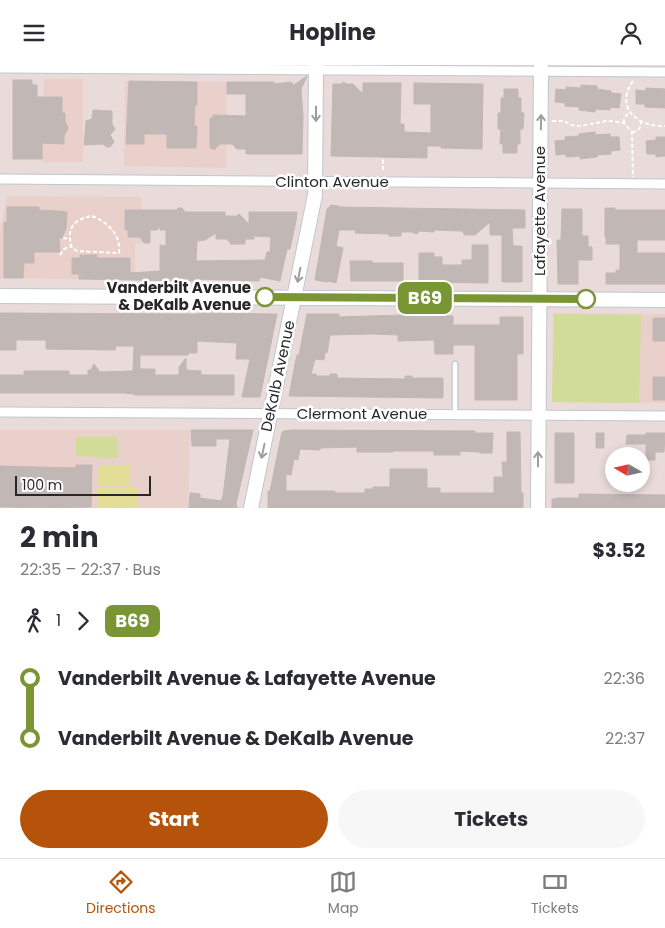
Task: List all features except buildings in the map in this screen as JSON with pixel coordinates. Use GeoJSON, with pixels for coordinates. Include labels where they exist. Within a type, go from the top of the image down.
{"type":"FeatureCollection","features":[{"type":"Feature","properties":{"kind":"main road","name":"DeKalb Avenue"},"geometry":{"type":"LineString","coordinates":[[251,508],[315,195],[316,67]]}},
{"type":"Feature","properties":{"kind":"main road","name":"Lafayette Avenue"},"geometry":{"type":"LineString","coordinates":[[538,508],[541,68]]}},
{"type":"Feature","properties":{"kind":"main road"},"geometry":{"type":"LineString","coordinates":[[0,296],[665,300]]}},
{"type":"Feature","properties":{"kind":"street"},"geometry":{"type":"LineString","coordinates":[[0,68],[541,68],[665,72]]}},
{"type":"Feature","properties":{"kind":"street","name":"Clinton Avenue"},"geometry":{"type":"LineString","coordinates":[[0,179],[665,184]]}},
{"type":"Feature","properties":{"kind":"street","name":"Clermont Avenue"},"geometry":{"type":"LineString","coordinates":[[0,411],[665,416]]}},
{"type":"Feature","properties":{"kind":"lane"},"geometry":{"type":"LineString","coordinates":[[455,364],[455,415]]}},
{"type":"Feature","properties":{"kind":"path"},"geometry":{"type":"LineString","coordinates":[[635,79],[628,90],[627,108],[641,121],[655,126],[665,126]]}},
{"type":"Feature","properties":{"kind":"path"},"geometry":{"type":"LineString","coordinates":[[624,123],[625,117],[628,113],[631,113]]}},
{"type":"Feature","properties":{"kind":"path"},"geometry":{"type":"LineString","coordinates":[[551,121],[564,121],[571,125],[580,126],[606,121],[624,123],[632,132],[632,184]]}},
{"type":"Feature","properties":{"kind":"path"},"geometry":{"type":"LineString","coordinates":[[632,132],[638,130],[641,121]]}},
{"type":"Feature","properties":{"kind":"path"},"geometry":{"type":"LineString","coordinates":[[383,158],[383,170]]}},
{"type":"Feature","properties":{"kind":"path"},"geometry":{"type":"LineString","coordinates":[[92,216],[101,219],[110,227],[120,246],[120,253],[77,251],[72,246],[70,233],[73,226],[78,220],[92,216]]}},
{"type":"Feature","properties":{"kind":"path"},"geometry":{"type":"LineString","coordinates":[[63,238],[70,239]]}},
{"type":"Feature","properties":{"kind":"path"},"geometry":{"type":"LineString","coordinates":[[60,255],[64,249],[72,246]]}},
{"type":"Feature","properties":{"kind":"shaded area"},"geometry":{"type":"Polygon","coordinates":[[[44,79],[83,79],[83,162],[42,162],[44,79]]]}},
{"type":"Feature","properties":{"kind":"shaded area"},"geometry":{"type":"Polygon","coordinates":[[[125,81],[227,82],[226,168],[124,166],[125,81]]]}},
{"type":"Feature","properties":{"kind":"shaded area"},"geometry":{"type":"Polygon","coordinates":[[[7,196],[141,197],[142,243],[135,243],[135,280],[0,278],[0,231],[7,196]]]}},
{"type":"Feature","properties":{"kind":"shaded area"},"geometry":{"type":"Polygon","coordinates":[[[553,313],[665,314],[665,403],[552,402],[553,313]]]}},
{"type":"Feature","properties":{"kind":"shaded area"},"geometry":{"type":"Polygon","coordinates":[[[0,430],[190,430],[188,508],[0,508],[0,430]]]}},
{"type":"Feature","properties":{"kind":"shaded area"},"geometry":{"type":"Polygon","coordinates":[[[99,465],[130,465],[130,486],[98,486],[99,465]]]}},
{"type":"Feature","properties":{"kind":"shaded area"},"geometry":{"type":"Polygon","coordinates":[[[97,487],[138,487],[137,508],[97,508],[97,487]]]}},
{"type":"Feature","properties":{"kind":"green space"},"geometry":{"type":"Polygon","coordinates":[[[554,314],[641,315],[639,403],[552,402],[554,314]]]}},
{"type":"Feature","properties":{"kind":"green space"},"geometry":{"type":"Polygon","coordinates":[[[76,437],[117,437],[118,458],[76,456],[76,437]]]}},
{"type":"Feature","properties":{"kind":"bus line","name":"B69"},"geometry":{"type":"LineString","coordinates":[[265,297],[586,299]]}},
{"type":"Feature","properties":{"kind":"place","name":"Vanderbilt Avenue & DeKalb Avenue"},"geometry":{"type":"Point","coordinates":[265,297]}}]}
